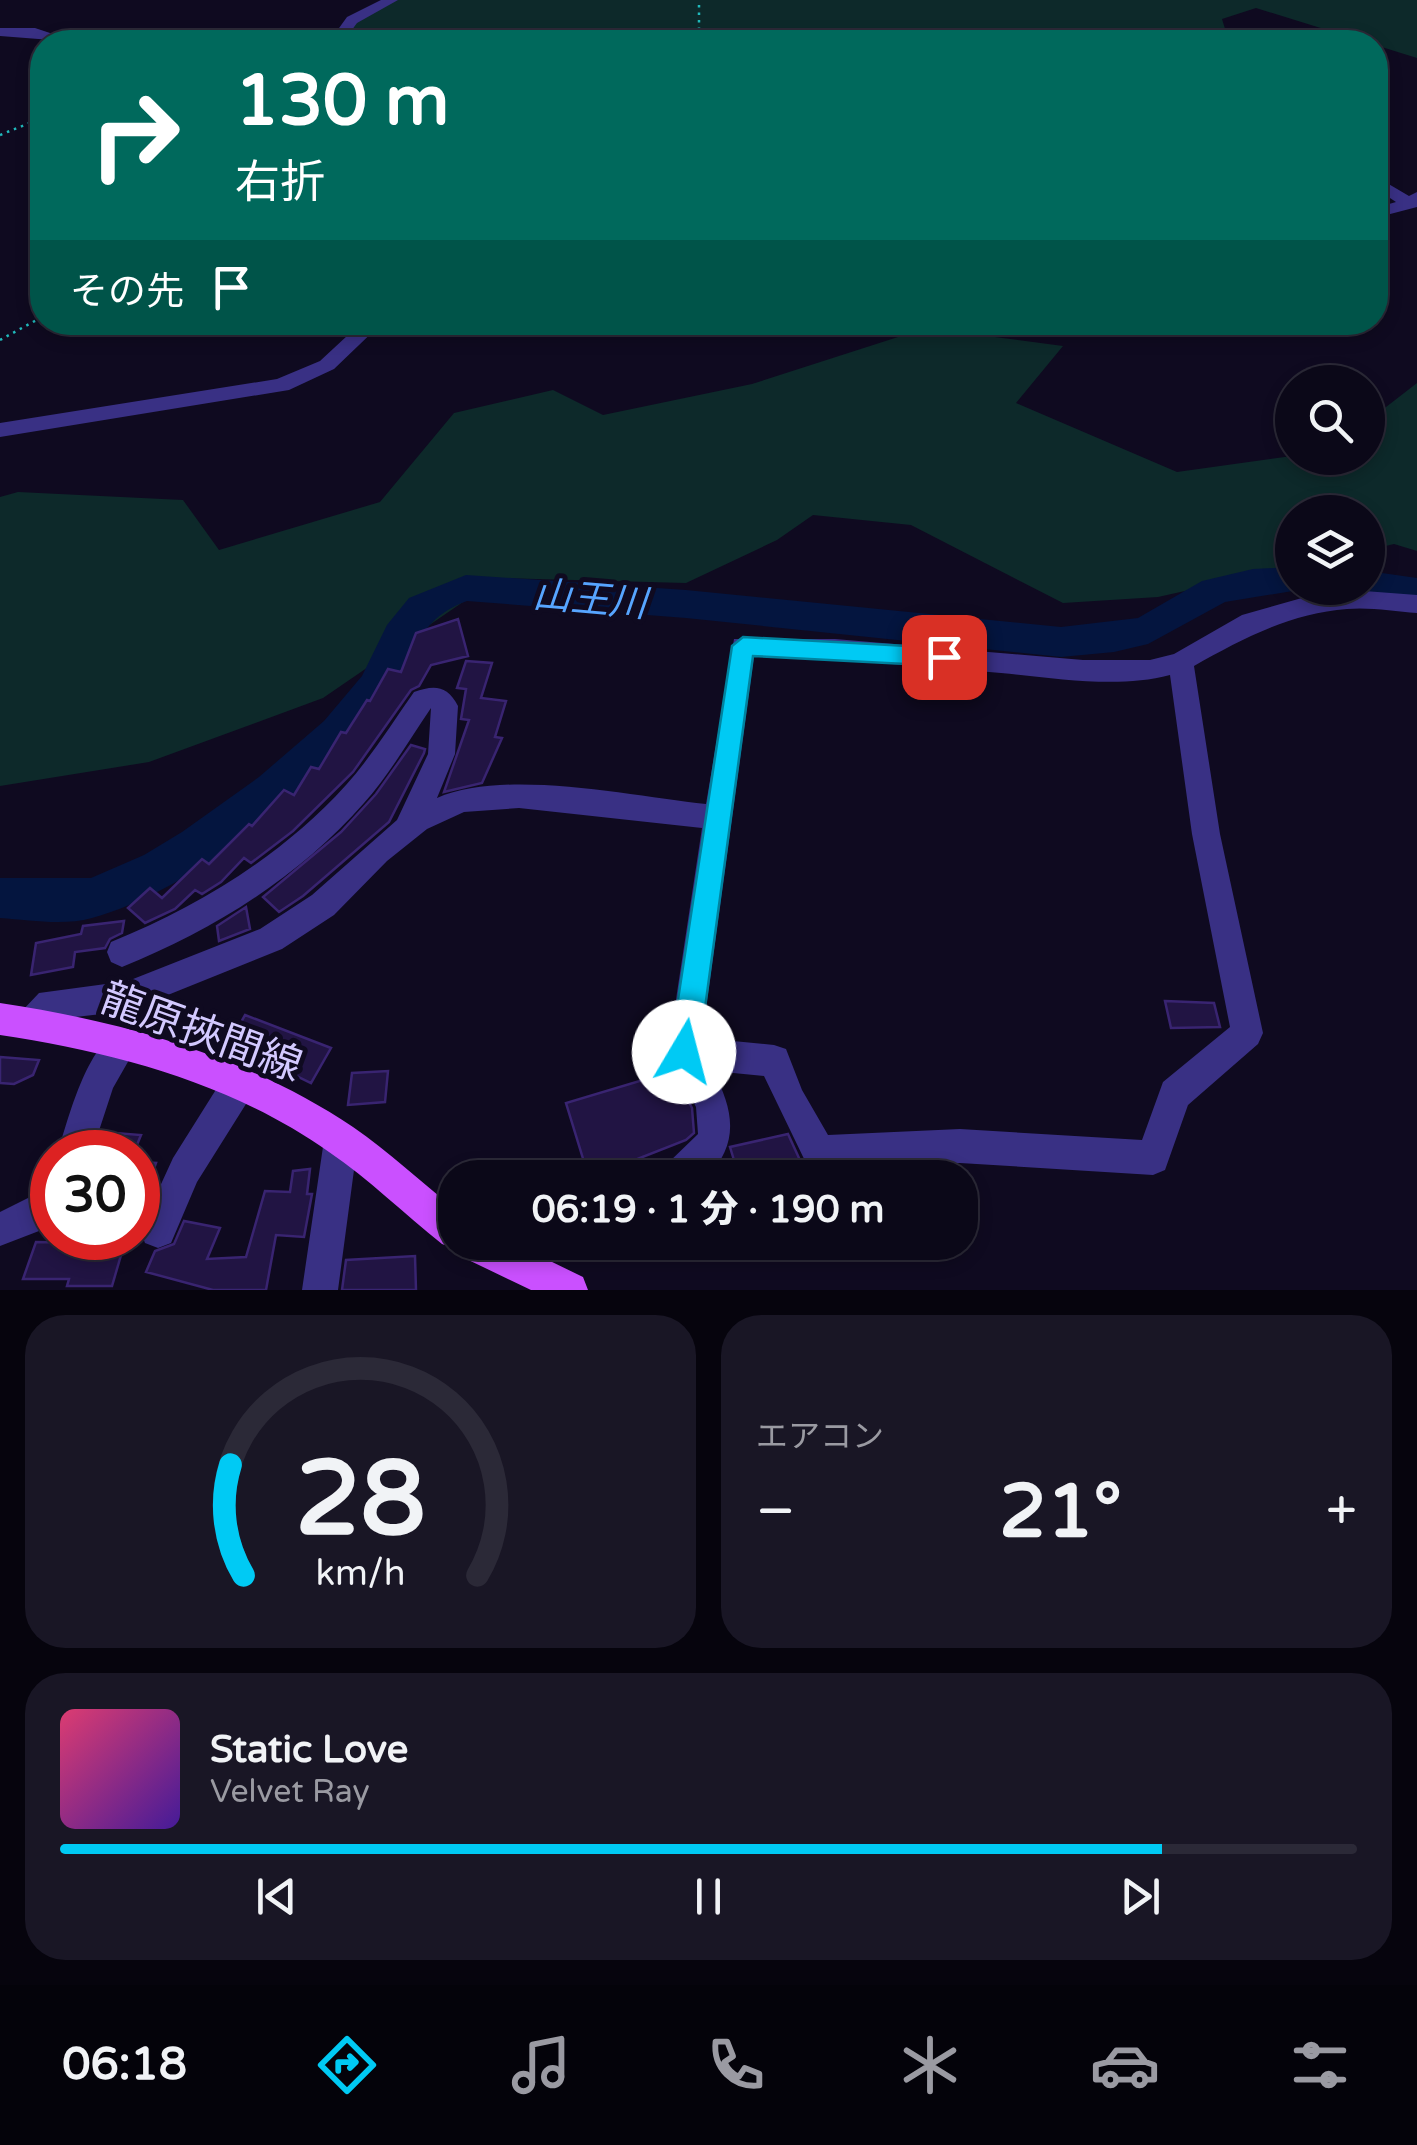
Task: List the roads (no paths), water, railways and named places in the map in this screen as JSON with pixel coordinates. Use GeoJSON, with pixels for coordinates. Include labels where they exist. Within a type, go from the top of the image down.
{"type":"FeatureCollection","features":[{"type":"Feature","properties":{"kind":"main road","name":"龍原挾間線"},"geometry":{"type":"LineString","coordinates":[[16,1021],[121,1046],[240,1084],[290,1107],[438,1212]]}},
{"type":"Feature","properties":{"kind":"main road"},"geometry":{"type":"LineString","coordinates":[[509,1260],[570,1290]]}},
{"type":"Feature","properties":{"kind":"street"},"geometry":{"type":"LineString","coordinates":[[346,30],[356,17],[391,0]]}},
{"type":"Feature","properties":{"kind":"street"},"geometry":{"type":"LineString","coordinates":[[0,32],[30,32]]}},
{"type":"Feature","properties":{"kind":"street"},"geometry":{"type":"LineString","coordinates":[[1388,188],[1413,200]]}},
{"type":"Feature","properties":{"kind":"street"},"geometry":{"type":"LineString","coordinates":[[1388,209],[1413,200]]}},
{"type":"Feature","properties":{"kind":"street"},"geometry":{"type":"LineString","coordinates":[[0,430],[282,386],[327,365],[360,335]]}},
{"type":"Feature","properties":{"kind":"street"},"geometry":{"type":"LineString","coordinates":[[702,1160],[708,1156],[718,1129],[706,1094],[684,1052],[743,646],[835,648],[1082,670],[1150,670],[1181,662],[1251,622],[1316,604],[1351,599],[1417,604]]}},
{"type":"Feature","properties":{"kind":"street"},"geometry":{"type":"LineString","coordinates":[[684,1052],[774,1061],[790,1101],[819,1153],[960,1146],[1153,1158],[1175,1094],[1247,1033],[1206,834],[1181,662]]}},
{"type":"Feature","properties":{"kind":"street"},"geometry":{"type":"LineString","coordinates":[[122,952],[198,916],[302,843],[355,795],[423,699],[436,696],[445,706],[447,745],[407,827]]}},
{"type":"Feature","properties":{"kind":"street"},"geometry":{"type":"LineString","coordinates":[[16,1021],[50,1004],[128,996],[270,939],[323,906],[407,827],[448,804],[503,795],[717,817]]}},
{"type":"Feature","properties":{"kind":"street"},"geometry":{"type":"LineString","coordinates":[[82,1130],[99,1080],[121,1046]]}},
{"type":"Feature","properties":{"kind":"street"},"geometry":{"type":"LineString","coordinates":[[160,1225],[184,1170],[240,1084]]}},
{"type":"Feature","properties":{"kind":"street"},"geometry":{"type":"LineString","coordinates":[[320,1290],[341,1140]]}},
{"type":"Feature","properties":{"kind":"street"},"geometry":{"type":"LineString","coordinates":[[3,1229],[30,1218]]}},
{"type":"Feature","properties":{"kind":"waterway","name":"山王川"},"geometry":{"type":"LineString","coordinates":[[0,898],[91,898],[123,887],[197,846],[274,790],[362,707],[409,620],[422,607],[466,588],[686,604],[1061,642],[1114,638],[1148,630],[1215,591],[1275,581]]}},
{"type":"Feature","properties":{"kind":"waterway","name":"山王川"},"geometry":{"type":"LineString","coordinates":[[1385,586],[1417,591]]}}]}
